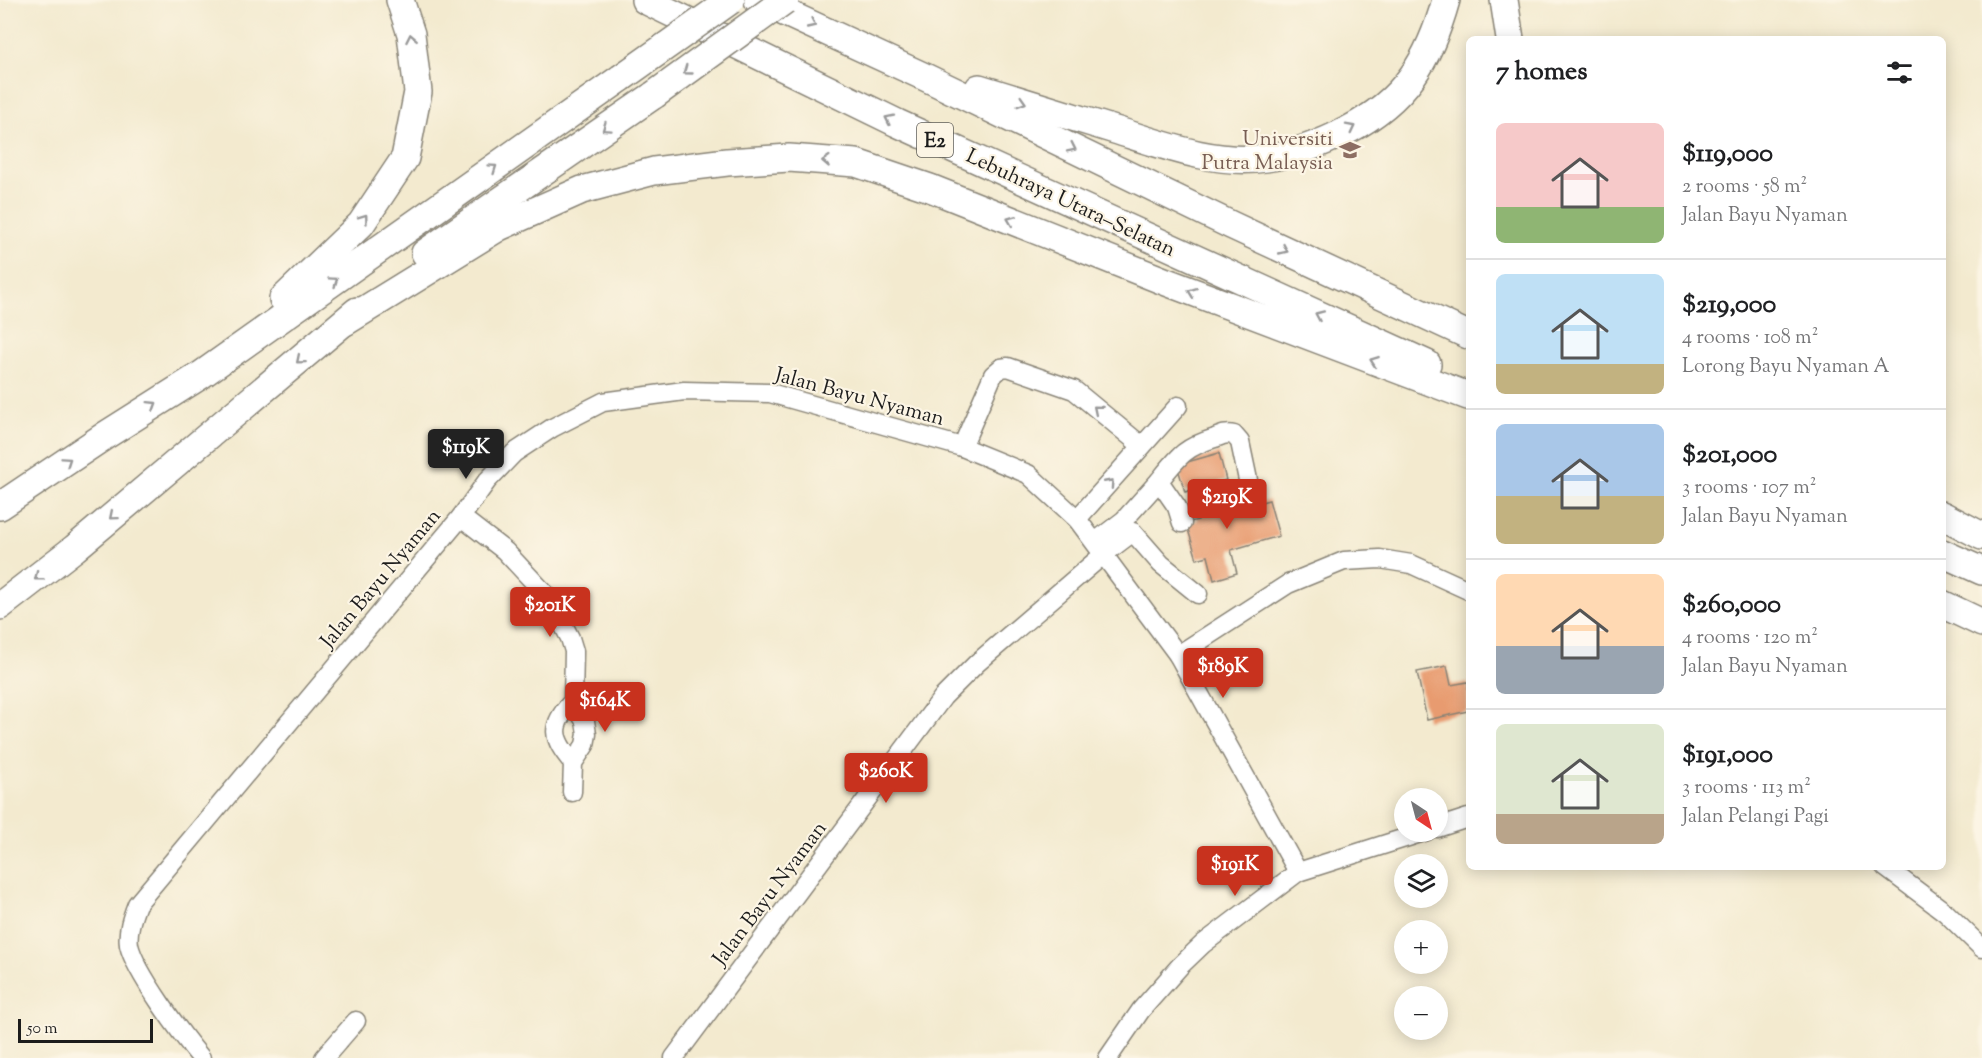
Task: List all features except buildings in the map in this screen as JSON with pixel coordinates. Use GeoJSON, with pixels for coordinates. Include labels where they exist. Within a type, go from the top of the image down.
{"type":"FeatureCollection","features":[{"type":"Feature","properties":{"kind":"highway"},"geometry":{"type":"LineString","coordinates":[[201,375],[361,224],[405,158],[418,92],[411,34],[400,0]]}},
{"type":"Feature","properties":{"kind":"highway","name":"Lebuhraya Utara–Selatan"},"geometry":{"type":"LineString","coordinates":[[645,0],[908,128],[1466,381]]}},
{"type":"Feature","properties":{"kind":"highway"},"geometry":{"type":"LineString","coordinates":[[0,506],[201,375],[731,0]]}},
{"type":"Feature","properties":{"kind":"highway","name":"E2"},"geometry":{"type":"LineString","coordinates":[[758,0],[925,77],[1231,225],[1466,333]]}},
{"type":"Feature","properties":{"kind":"highway"},"geometry":{"type":"LineString","coordinates":[[0,606],[75,548],[345,322],[414,261],[654,95],[785,0]]}},
{"type":"Feature","properties":{"kind":"highway"},"geometry":{"type":"LineString","coordinates":[[925,77],[978,88],[1192,154],[1240,159],[1265,158],[1290,153],[1329,140],[1366,120],[1398,96],[1424,60],[1446,0]]}},
{"type":"Feature","properties":{"kind":"highway"},"geometry":{"type":"LineString","coordinates":[[1504,0],[1510,36]]}},
{"type":"Feature","properties":{"kind":"highway"},"geometry":{"type":"LineString","coordinates":[[345,322],[499,227],[582,190],[654,171],[727,162],[789,158],[856,163],[930,188],[1175,286],[1466,395]]}},
{"type":"Feature","properties":{"kind":"highway"},"geometry":{"type":"LineString","coordinates":[[1946,517],[1982,536]]}},
{"type":"Feature","properties":{"kind":"highway"},"geometry":{"type":"LineString","coordinates":[[1946,555],[1982,571]]}},
{"type":"Feature","properties":{"kind":"highway"},"geometry":{"type":"LineString","coordinates":[[1946,606],[1982,622]]}},
{"type":"Feature","properties":{"kind":"street"},"geometry":{"type":"LineString","coordinates":[[962,447],[993,375],[1001,368],[1008,367],[1074,390],[1142,446]]}},
{"type":"Feature","properties":{"kind":"street","name":"Jalan Bayu Nyaman"},"geometry":{"type":"LineString","coordinates":[[201,1058],[140,971],[129,944],[131,921],[137,904],[461,517],[487,481],[514,453],[552,428],[603,402],[684,391],[770,393],[962,447],[1029,474],[1077,519],[1178,655],[1298,872]]}},
{"type":"Feature","properties":{"kind":"street"},"geometry":{"type":"LineString","coordinates":[[1077,519],[1178,406]]}},
{"type":"Feature","properties":{"kind":"street"},"geometry":{"type":"LineString","coordinates":[[1100,548],[1129,526],[1177,458],[1194,444],[1228,434],[1234,435],[1240,442],[1248,480]]}},
{"type":"Feature","properties":{"kind":"street"},"geometry":{"type":"LineString","coordinates":[[1159,481],[1177,507],[1182,523]]}},
{"type":"Feature","properties":{"kind":"street"},"geometry":{"type":"LineString","coordinates":[[461,517],[505,550],[549,598],[570,638],[574,651],[573,701],[585,721],[587,734],[585,745],[573,763],[572,792]]}},
{"type":"Feature","properties":{"kind":"street"},"geometry":{"type":"LineString","coordinates":[[1129,526],[1161,564],[1198,594]]}},
{"type":"Feature","properties":{"kind":"street","name":"Jalan Bayu Nyaman"},"geometry":{"type":"LineString","coordinates":[[674,1058],[943,697],[1100,548]]}},
{"type":"Feature","properties":{"kind":"street"},"geometry":{"type":"LineString","coordinates":[[1178,655],[1288,584],[1344,561],[1380,559],[1411,564],[1466,589]]}},
{"type":"Feature","properties":{"kind":"street"},"geometry":{"type":"LineString","coordinates":[[573,701],[564,711],[557,725],[556,738],[573,763]]}},
{"type":"Feature","properties":{"kind":"street"},"geometry":{"type":"LineString","coordinates":[[1448,824],[1466,819]]}},
{"type":"Feature","properties":{"kind":"street"},"geometry":{"type":"LineString","coordinates":[[1108,1058],[1142,1010],[1180,966],[1203,944],[1298,872],[1394,841]]}},
{"type":"Feature","properties":{"kind":"street"},"geometry":{"type":"LineString","coordinates":[[1889,870],[1946,912],[1982,948]]}},
{"type":"Feature","properties":{"kind":"street"},"geometry":{"type":"LineString","coordinates":[[324,1058],[356,1021]]}},
{"type":"Feature","properties":{"kind":"place","name":"Universiti Putra Malaysia"},"geometry":{"type":"Point","coordinates":[1350,150]}}]}
